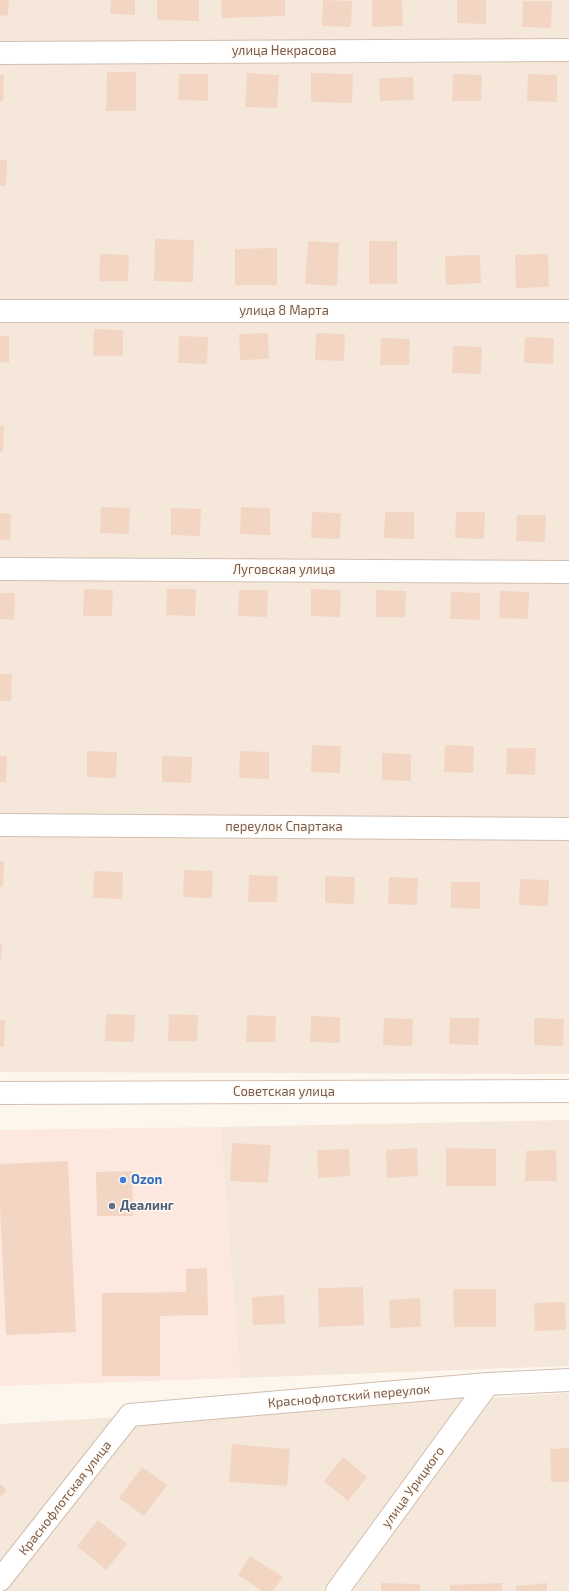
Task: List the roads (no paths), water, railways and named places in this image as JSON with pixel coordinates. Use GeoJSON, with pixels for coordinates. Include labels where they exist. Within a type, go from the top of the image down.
{"type":"FeatureCollection","features":[{"type":"Feature","properties":{"kind":"street","name":"улица Некрасова"},"geometry":{"type":"LineString","coordinates":[[0,53],[569,50]]}},
{"type":"Feature","properties":{"kind":"street","name":"улица 8 Марта"},"geometry":{"type":"LineString","coordinates":[[0,311],[569,311]]}},
{"type":"Feature","properties":{"kind":"street","name":"Луговская улица"},"geometry":{"type":"LineString","coordinates":[[0,569],[569,572]]}},
{"type":"Feature","properties":{"kind":"street","name":"переулок Спартака"},"geometry":{"type":"LineString","coordinates":[[0,825],[569,829]]}},
{"type":"Feature","properties":{"kind":"street","name":"Советская улица"},"geometry":{"type":"LineString","coordinates":[[0,1093],[569,1091]]}},
{"type":"Feature","properties":{"kind":"street","name":"Краснофлотский переулок"},"geometry":{"type":"LineString","coordinates":[[130,1415],[488,1384],[569,1380]]}},
{"type":"Feature","properties":{"kind":"street","name":"улица Урицкого"},"geometry":{"type":"LineString","coordinates":[[337,1591],[488,1384]]}},
{"type":"Feature","properties":{"kind":"street","name":"Краснофлотская улица"},"geometry":{"type":"LineString","coordinates":[[0,1580],[130,1415]]}},
{"type":"Feature","properties":{"kind":"place","name":"Ozon"},"geometry":{"type":"Point","coordinates":[123,1180]}},
{"type":"Feature","properties":{"kind":"place","name":"Деалинг"},"geometry":{"type":"Point","coordinates":[112,1206]}}]}
